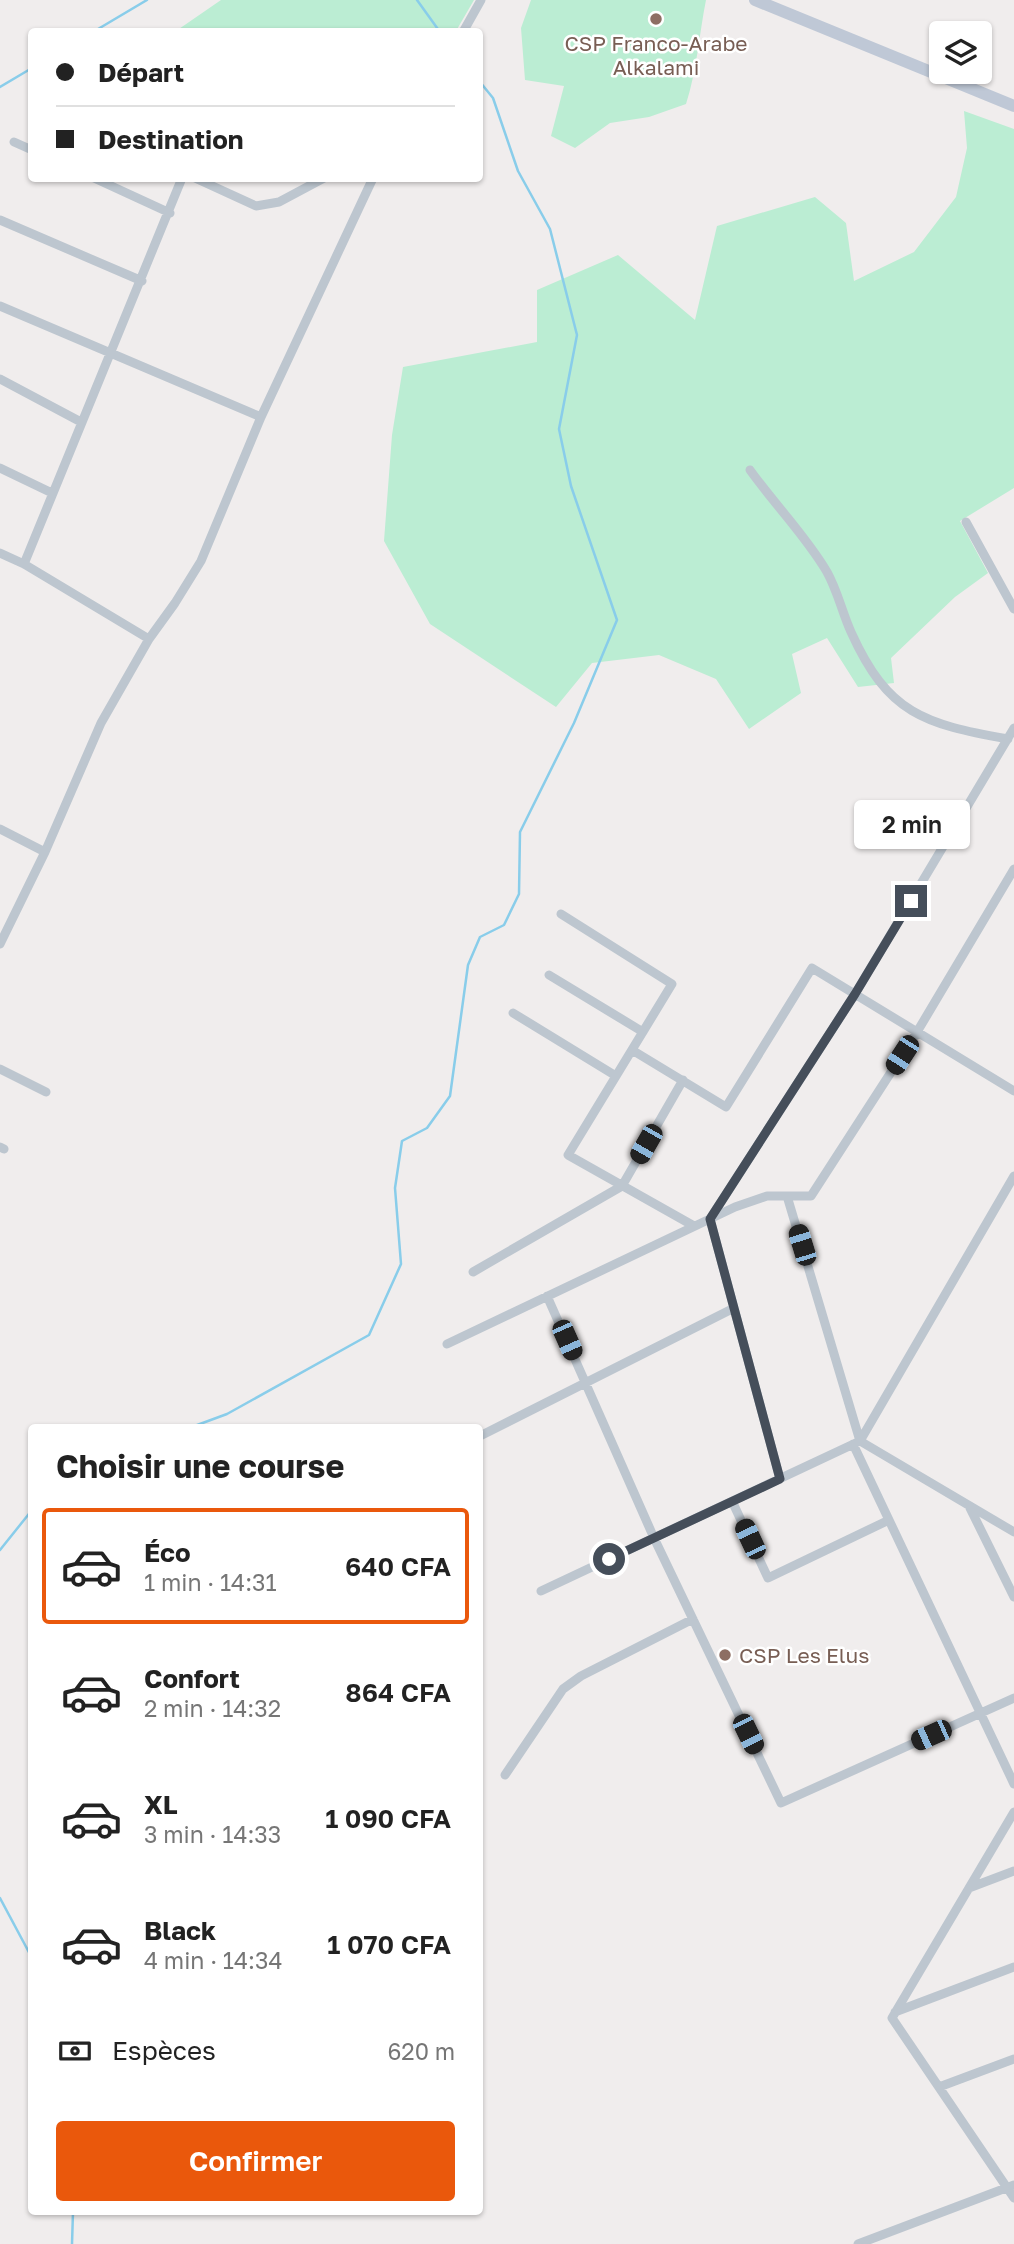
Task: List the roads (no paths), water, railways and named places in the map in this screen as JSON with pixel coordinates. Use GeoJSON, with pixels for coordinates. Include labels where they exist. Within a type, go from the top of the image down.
{"type":"FeatureCollection","features":[{"type":"Feature","properties":{"kind":"main road"},"geometry":{"type":"LineString","coordinates":[[755,0],[1014,106]]}},
{"type":"Feature","properties":{"kind":"street"},"geometry":{"type":"LineString","coordinates":[[465,28],[481,0]]}},
{"type":"Feature","properties":{"kind":"street"},"geometry":{"type":"LineString","coordinates":[[14,142],[28,148]]}},
{"type":"Feature","properties":{"kind":"street"},"geometry":{"type":"LineString","coordinates":[[103,182],[170,213]]}},
{"type":"Feature","properties":{"kind":"street"},"geometry":{"type":"LineString","coordinates":[[24,564],[181,182]]}},
{"type":"Feature","properties":{"kind":"street"},"geometry":{"type":"LineString","coordinates":[[204,182],[257,206],[279,202],[318,182]]}},
{"type":"Feature","properties":{"kind":"street"},"geometry":{"type":"LineString","coordinates":[[0,944],[45,852],[101,723],[149,639],[176,603],[201,561],[261,417],[371,182]]}},
{"type":"Feature","properties":{"kind":"street"},"geometry":{"type":"LineString","coordinates":[[0,220],[142,281]]}},
{"type":"Feature","properties":{"kind":"street"},"geometry":{"type":"LineString","coordinates":[[0,306],[261,417]]}},
{"type":"Feature","properties":{"kind":"street"},"geometry":{"type":"LineString","coordinates":[[0,379],[81,422]]}},
{"type":"Feature","properties":{"kind":"street"},"geometry":{"type":"LineString","coordinates":[[0,468],[52,493]]}},
{"type":"Feature","properties":{"kind":"street"},"geometry":{"type":"LineString","coordinates":[[750,470],[820,562],[839,597],[852,634],[880,685],[928,720],[1008,739]]}},
{"type":"Feature","properties":{"kind":"street"},"geometry":{"type":"LineString","coordinates":[[966,522],[1014,609]]}},
{"type":"Feature","properties":{"kind":"street"},"geometry":{"type":"LineString","coordinates":[[0,553],[24,564],[149,639]]}},
{"type":"Feature","properties":{"kind":"street"},"geometry":{"type":"LineString","coordinates":[[780,1479],[710,1219],[855,994],[1014,728]]}},
{"type":"Feature","properties":{"kind":"street"},"geometry":{"type":"LineString","coordinates":[[0,829],[45,852]]}},
{"type":"Feature","properties":{"kind":"street"},"geometry":{"type":"LineString","coordinates":[[447,1344],[694,1226],[766,1195],[811,1196],[917,1031],[1014,869]]}},
{"type":"Feature","properties":{"kind":"street"},"geometry":{"type":"LineString","coordinates":[[561,914],[672,984],[568,1155],[694,1226]]}},
{"type":"Feature","properties":{"kind":"street"},"geometry":{"type":"LineString","coordinates":[[632,1050],[726,1107],[812,968],[1014,1091]]}},
{"type":"Feature","properties":{"kind":"street"},"geometry":{"type":"LineString","coordinates":[[549,975],[643,1032]]}},
{"type":"Feature","properties":{"kind":"street"},"geometry":{"type":"LineString","coordinates":[[513,1013],[616,1076]]}},
{"type":"Feature","properties":{"kind":"street"},"geometry":{"type":"LineString","coordinates":[[0,1069],[46,1091]]}},
{"type":"Feature","properties":{"kind":"street"},"geometry":{"type":"LineString","coordinates":[[473,1272],[622,1186],[683,1080]]}},
{"type":"Feature","properties":{"kind":"street"},"geometry":{"type":"LineString","coordinates":[[541,1591],[856,1443],[1014,1176]]}},
{"type":"Feature","properties":{"kind":"street"},"geometry":{"type":"LineString","coordinates":[[787,1196],[856,1443],[889,1520],[1014,1784]]}},
{"type":"Feature","properties":{"kind":"street"},"geometry":{"type":"LineString","coordinates":[[547,1296],[654,1538],[781,1803],[1014,1698]]}},
{"type":"Feature","properties":{"kind":"street"},"geometry":{"type":"LineString","coordinates":[[483,1434],[734,1308]]}},
{"type":"Feature","properties":{"kind":"street"},"geometry":{"type":"LineString","coordinates":[[856,1443],[1014,1532]]}},
{"type":"Feature","properties":{"kind":"street"},"geometry":{"type":"LineString","coordinates":[[732,1501],[768,1578],[889,1520]]}},
{"type":"Feature","properties":{"kind":"street"},"geometry":{"type":"LineString","coordinates":[[969,1506],[1014,1597]]}},
{"type":"Feature","properties":{"kind":"street"},"geometry":{"type":"LineString","coordinates":[[505,1775],[563,1689],[581,1676],[693,1619]]}},
{"type":"Feature","properties":{"kind":"street"},"geometry":{"type":"LineString","coordinates":[[1014,1812],[892,2018],[1011,2186],[1014,2198]]}},
{"type":"Feature","properties":{"kind":"street"},"geometry":{"type":"LineString","coordinates":[[969,1888],[1014,1871]]}},
{"type":"Feature","properties":{"kind":"street"},"geometry":{"type":"LineString","coordinates":[[895,2012],[1014,1967]]}},
{"type":"Feature","properties":{"kind":"street"},"geometry":{"type":"LineString","coordinates":[[939,2087],[1014,2059]]}},
{"type":"Feature","properties":{"kind":"street"},"geometry":{"type":"LineString","coordinates":[[858,2244],[1011,2186]]}},
{"type":"Feature","properties":{"kind":"waterway"},"geometry":{"type":"LineString","coordinates":[[100,28],[147,0]]}},
{"type":"Feature","properties":{"kind":"waterway"},"geometry":{"type":"LineString","coordinates":[[417,0],[437,28]]}},
{"type":"Feature","properties":{"kind":"waterway"},"geometry":{"type":"LineString","coordinates":[[0,87],[28,70]]}},
{"type":"Feature","properties":{"kind":"waterway"},"geometry":{"type":"LineString","coordinates":[[200,1424],[227,1414],[369,1335],[401,1264],[395,1188],[402,1141],[427,1128],[450,1096],[468,965],[480,937],[504,925],[519,894],[520,832],[574,723],[617,620],[571,486],[559,429],[577,335],[550,229],[518,171],[493,98],[483,86]]}},
{"type":"Feature","properties":{"kind":"waterway"},"geometry":{"type":"LineString","coordinates":[[0,1550],[28,1515]]}},
{"type":"Feature","properties":{"kind":"waterway"},"geometry":{"type":"LineString","coordinates":[[0,1898],[28,1950]]}},
{"type":"Feature","properties":{"kind":"waterway"},"geometry":{"type":"LineString","coordinates":[[72,2244],[73,2215]]}},
{"type":"Feature","properties":{"kind":"place","name":"CSP Franco-Arabe Alkalami"},"geometry":{"type":"Point","coordinates":[656,19]}},
{"type":"Feature","properties":{"kind":"place","name":"CSP Les Elus"},"geometry":{"type":"Point","coordinates":[725,1655]}}]}
